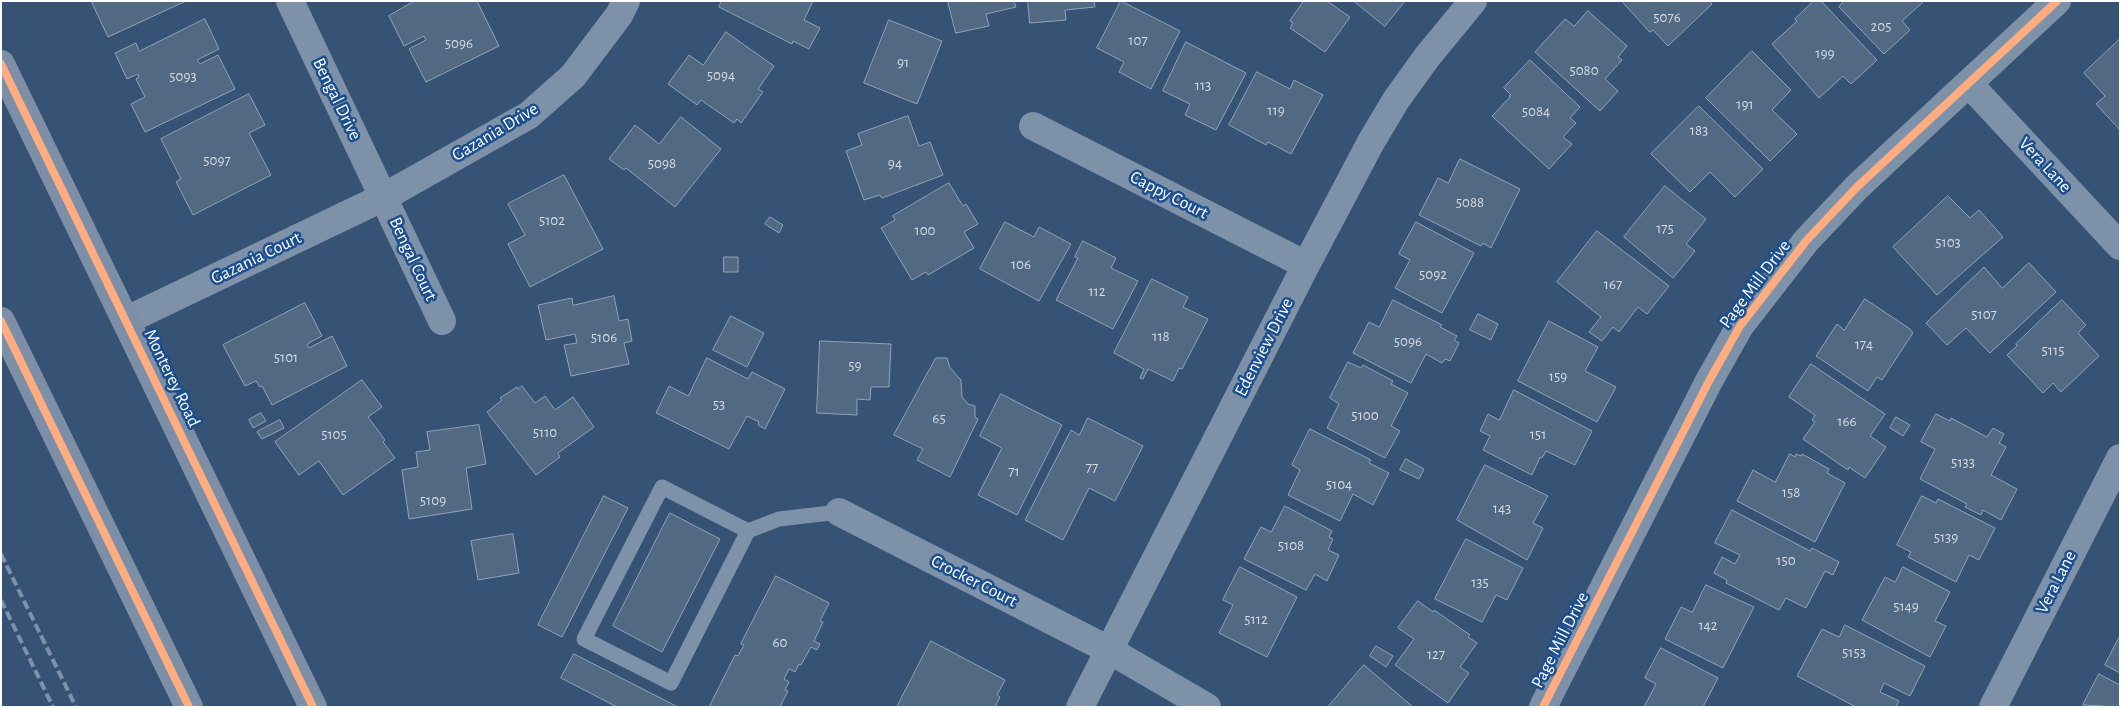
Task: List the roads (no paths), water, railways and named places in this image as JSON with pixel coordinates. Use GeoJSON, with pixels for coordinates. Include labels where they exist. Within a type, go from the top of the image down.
{"type":"FeatureCollection","features":[{"type":"Feature","properties":{"kind":"main road","name":"Monterey Road"},"geometry":{"type":"LineString","coordinates":[[1,64],[314,707]]}},
{"type":"Feature","properties":{"kind":"main road"},"geometry":{"type":"LineString","coordinates":[[1,321],[189,707]]}},
{"type":"Feature","properties":{"kind":"street","name":"Bengal Drive"},"geometry":{"type":"LineString","coordinates":[[290,1],[384,196]]}},
{"type":"Feature","properties":{"kind":"street","name":"Gazania Drive"},"geometry":{"type":"LineString","coordinates":[[384,196],[529,116],[573,76],[619,15],[626,1]]}},
{"type":"Feature","properties":{"kind":"street","name":"Edenview Drive"},"geometry":{"type":"LineString","coordinates":[[1080,707],[1306,264],[1371,142],[1396,100],[1427,57],[1472,1]]}},
{"type":"Feature","properties":{"kind":"street","name":"Page Mill Drive"},"geometry":{"type":"LineString","coordinates":[[1543,707],[1709,381],[1740,326],[1806,241],[1857,187],[1970,84],[2057,1]]}},
{"type":"Feature","properties":{"kind":"street","name":"Vera Lane"},"geometry":{"type":"LineString","coordinates":[[1970,84],[2120,246]]}},
{"type":"Feature","properties":{"kind":"street","name":"Cappy Court"},"geometry":{"type":"LineString","coordinates":[[1033,126],[1306,264]]}},
{"type":"Feature","properties":{"kind":"street","name":"Gazania Court"},"geometry":{"type":"LineString","coordinates":[[127,320],[384,196]]}},
{"type":"Feature","properties":{"kind":"street","name":"Bengal Court"},"geometry":{"type":"LineString","coordinates":[[384,196],[442,321]]}},
{"type":"Feature","properties":{"kind":"street","name":"Vera Lane"},"geometry":{"type":"LineString","coordinates":[[1993,707],[2120,458]]}},
{"type":"Feature","properties":{"kind":"street","name":"Crocker Court"},"geometry":{"type":"LineString","coordinates":[[838,512],[1109,650],[1207,707]]}},
{"type":"Feature","properties":{"kind":"lane"},"geometry":{"type":"LineString","coordinates":[[748,531],[662,487],[584,639],[671,683],[748,531],[779,519],[838,512]]}},
{"type":"Feature","properties":{"kind":"railway"},"geometry":{"type":"LineString","coordinates":[[1,554],[76,707]]}},
{"type":"Feature","properties":{"kind":"railway"},"geometry":{"type":"LineString","coordinates":[[1,600],[53,707]]}}]}
